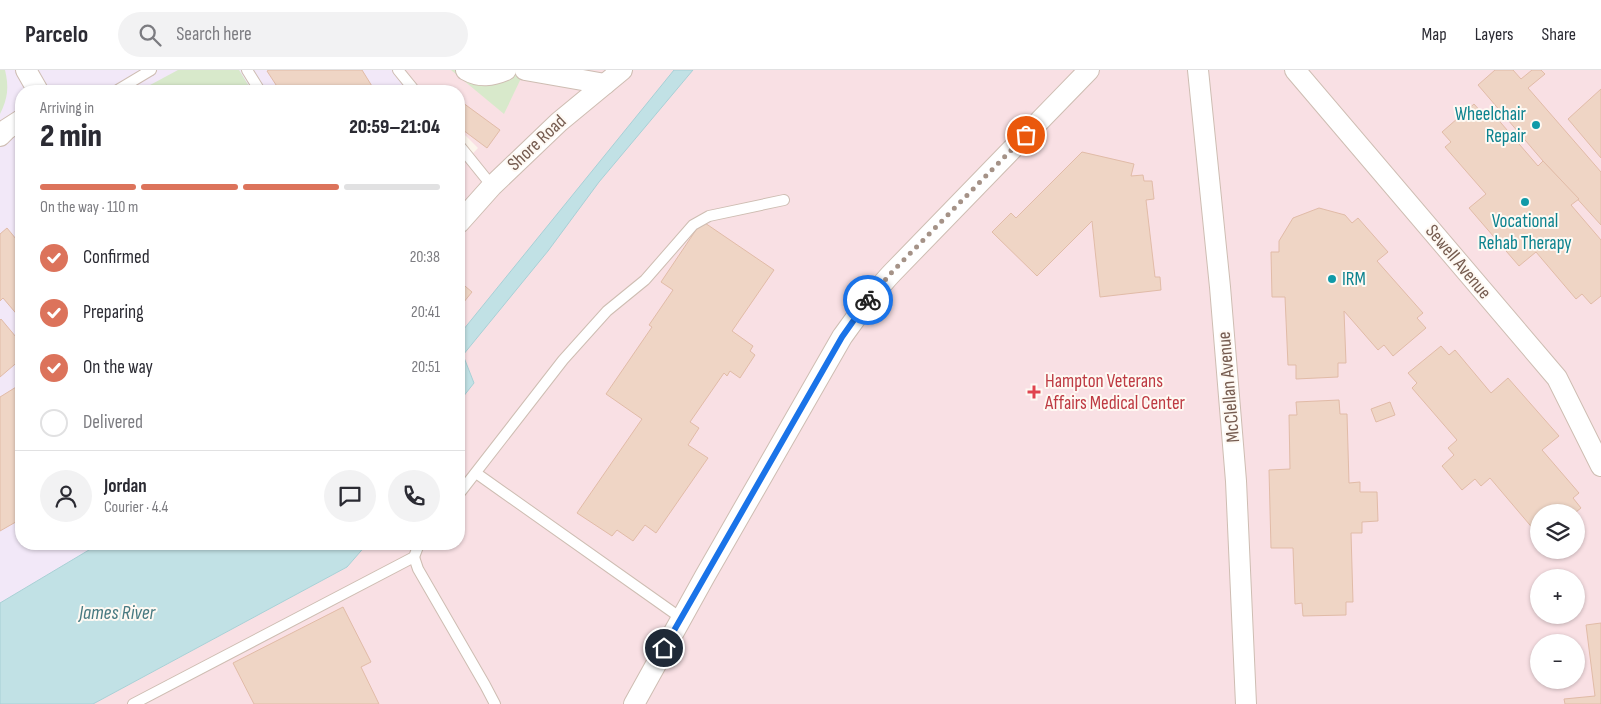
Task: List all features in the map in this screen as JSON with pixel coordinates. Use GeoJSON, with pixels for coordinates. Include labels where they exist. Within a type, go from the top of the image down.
{"type":"FeatureCollection","features":[{"type":"Feature","properties":{"kind":"street"},"geometry":{"type":"LineString","coordinates":[[26,70],[35,85]]}},
{"type":"Feature","properties":{"kind":"street"},"geometry":{"type":"LineString","coordinates":[[466,70],[483,76],[494,75],[506,70]]}},
{"type":"Feature","properties":{"kind":"street"},"geometry":{"type":"LineString","coordinates":[[525,70],[605,84]]}},
{"type":"Feature","properties":{"kind":"street","name":"Shore Road"},"geometry":{"type":"LineString","coordinates":[[465,216],[492,186],[559,122],[622,70]]}},
{"type":"Feature","properties":{"kind":"street"},"geometry":{"type":"LineString","coordinates":[[634,704],[681,618],[842,337],[876,290],[1089,70]]}},
{"type":"Feature","properties":{"kind":"street","name":"McClellan Avenue"},"geometry":{"type":"LineString","coordinates":[[1198,70],[1220,287],[1236,481],[1246,704]]}},
{"type":"Feature","properties":{"kind":"street","name":"Sewell Avenue"},"geometry":{"type":"LineString","coordinates":[[1295,70],[1557,378],[1601,466]]}},
{"type":"Feature","properties":{"kind":"street"},"geometry":{"type":"LineString","coordinates":[[0,136],[15,124]]}},
{"type":"Feature","properties":{"kind":"lane"},"geometry":{"type":"LineString","coordinates":[[126,85],[151,70]]}},
{"type":"Feature","properties":{"kind":"lane"},"geometry":{"type":"LineString","coordinates":[[247,70],[256,85]]}},
{"type":"Feature","properties":{"kind":"lane"},"geometry":{"type":"LineString","coordinates":[[398,70],[410,85]]}},
{"type":"Feature","properties":{"kind":"lane"},"geometry":{"type":"LineString","coordinates":[[465,152],[492,186]]}},
{"type":"Feature","properties":{"kind":"lane"},"geometry":{"type":"LineString","coordinates":[[465,487],[563,360],[607,311],[645,280],[694,226],[709,216],[784,200]]}},
{"type":"Feature","properties":{"kind":"lane"},"geometry":{"type":"LineString","coordinates":[[476,473],[681,618]]}},
{"type":"Feature","properties":{"kind":"lane"},"geometry":{"type":"LineString","coordinates":[[417,550],[414,557],[418,569],[495,704]]}},
{"type":"Feature","properties":{"kind":"lane"},"geometry":{"type":"LineString","coordinates":[[134,704],[414,557]]}},
{"type":"Feature","properties":{"kind":"shaded area"},"geometry":{"type":"Polygon","coordinates":[[[0,70],[399,70],[413,85],[15,85],[15,550],[89,550],[0,603],[0,70]]]}},
{"type":"Feature","properties":{"kind":"shaded area","name":"Hampton Veterans Affairs Medical Center"},"geometry":{"type":"Polygon","coordinates":[[[399,70],[1601,70],[1601,704],[93,704],[347,567],[362,550],[465,550],[465,394],[474,383],[465,360],[465,162],[478,148],[465,135],[465,85],[413,85],[399,70]]]}},
{"type":"Feature","properties":{"kind":"green space"},"geometry":{"type":"Polygon","coordinates":[[[0,70],[5,70],[7,87],[5,103],[0,114],[0,70]]]}},
{"type":"Feature","properties":{"kind":"green space"},"geometry":{"type":"Polygon","coordinates":[[[178,70],[239,70],[248,85],[150,85],[178,70]]]}},
{"type":"Feature","properties":{"kind":"green space"},"geometry":{"type":"Polygon","coordinates":[[[451,70],[525,70],[504,114],[451,70]]]}},
{"type":"Feature","properties":{"kind":"water"},"geometry":{"type":"Polygon","coordinates":[[[674,70],[693,70],[599,182],[548,251],[465,353],[465,328],[674,70]]]}},
{"type":"Feature","properties":{"kind":"water"},"geometry":{"type":"Polygon","coordinates":[[[465,360],[474,383],[465,394],[465,360]]]}},
{"type":"Feature","properties":{"kind":"water","name":"James River"},"geometry":{"type":"Polygon","coordinates":[[[89,550],[362,550],[347,567],[93,704],[0,704],[0,603],[89,550]]]}},
{"type":"Feature","properties":{"kind":"building"},"geometry":{"type":"Polygon","coordinates":[[[362,70],[371,85],[276,85],[267,71],[362,70]]]}},
{"type":"Feature","properties":{"kind":"building","name":"Wheelchair Repair"},"geometry":{"type":"Polygon","coordinates":[[[1495,70],[1513,70],[1521,79],[1532,70],[1541,70],[1545,74],[1528,88],[1601,172],[1601,225],[1478,85],[1495,70]]]}},
{"type":"Feature","properties":{"kind":"building"},"geometry":{"type":"Polygon","coordinates":[[[1601,89],[1601,158],[1568,119],[1601,89]]]}},
{"type":"Feature","properties":{"kind":"building"},"geometry":{"type":"Polygon","coordinates":[[[465,104],[500,130],[487,148],[465,132],[465,104]]]}},
{"type":"Feature","properties":{"kind":"building","name":"Vocational Rehab Therapy"},"geometry":{"type":"Polygon","coordinates":[[[1474,104],[1483,114],[1489,109],[1538,166],[1543,161],[1579,199],[1571,205],[1601,240],[1601,296],[1591,304],[1582,294],[1576,299],[1536,252],[1519,266],[1469,208],[1486,194],[1445,147],[1451,142],[1442,132],[1474,104]]]}},
{"type":"Feature","properties":{"kind":"building"},"geometry":{"type":"Polygon","coordinates":[[[1082,152],[1134,164],[1131,176],[1143,175],[1144,181],[1152,181],[1154,199],[1146,200],[1155,277],[1160,277],[1161,290],[1100,297],[1092,221],[1037,276],[992,232],[1011,213],[1016,218],[1082,152]]]}},
{"type":"Feature","properties":{"kind":"building","name":"IRM"},"geometry":{"type":"Polygon","coordinates":[[[1319,208],[1345,215],[1352,223],[1358,218],[1388,252],[1377,261],[1423,313],[1417,318],[1426,328],[1393,356],[1384,345],[1378,350],[1344,311],[1346,363],[1338,363],[1338,377],[1296,379],[1296,365],[1288,365],[1285,297],[1272,297],[1271,252],[1279,252],[1279,241],[1293,218],[1319,208]]]}},
{"type":"Feature","properties":{"kind":"building"},"geometry":{"type":"Polygon","coordinates":[[[702,221],[774,270],[732,331],[753,346],[750,351],[755,355],[740,378],[730,371],[727,376],[724,373],[690,422],[699,428],[688,445],[708,458],[656,533],[645,525],[633,541],[617,530],[612,536],[577,513],[642,419],[606,394],[652,327],[649,325],[673,290],[661,282],[702,221]]]}},
{"type":"Feature","properties":{"kind":"building"},"geometry":{"type":"Polygon","coordinates":[[[7,228],[15,238],[15,312],[3,298],[0,301],[0,234],[7,228]]]}},
{"type":"Feature","properties":{"kind":"building"},"geometry":{"type":"Polygon","coordinates":[[[465,286],[472,292],[465,301],[465,286]]]}},
{"type":"Feature","properties":{"kind":"building"},"geometry":{"type":"Polygon","coordinates":[[[0,320],[15,336],[15,364],[0,377],[0,320]]]}},
{"type":"Feature","properties":{"kind":"building"},"geometry":{"type":"Polygon","coordinates":[[[1441,346],[1449,355],[1455,350],[1491,393],[1508,378],[1559,436],[1542,450],[1579,493],[1573,498],[1578,504],[1530,504],[1530,525],[1490,478],[1481,486],[1475,479],[1462,490],[1442,466],[1454,455],[1448,448],[1457,440],[1412,388],[1417,383],[1408,373],[1441,346]]]}},
{"type":"Feature","properties":{"kind":"building"},"geometry":{"type":"Polygon","coordinates":[[[15,388],[15,522],[0,531],[0,397],[15,388]]]}},
{"type":"Feature","properties":{"kind":"building"},"geometry":{"type":"Polygon","coordinates":[[[1339,400],[1340,414],[1347,414],[1349,483],[1360,482],[1360,492],[1377,492],[1378,521],[1362,522],[1362,533],[1351,533],[1353,602],[1346,602],[1346,615],[1303,616],[1302,603],[1295,604],[1293,548],[1271,548],[1269,470],[1290,469],[1289,415],[1297,415],[1296,402],[1339,400]]]}},
{"type":"Feature","properties":{"kind":"building"},"geometry":{"type":"Polygon","coordinates":[[[1390,402],[1395,415],[1376,422],[1371,409],[1390,402]]]}},
{"type":"Feature","properties":{"kind":"building"},"geometry":{"type":"Polygon","coordinates":[[[343,607],[371,662],[361,667],[379,704],[254,704],[233,663],[343,607]]]}},
{"type":"Feature","properties":{"kind":"building"},"geometry":{"type":"Polygon","coordinates":[[[1601,623],[1601,704],[1565,704],[1564,699],[1595,696],[1586,625],[1601,623]]]}},
{"type":"Feature","properties":{"kind":"way so far"},"geometry":{"type":"LineString","coordinates":[[868,300],[892,272],[1026,135]]}},
{"type":"Feature","properties":{"kind":"place","name":"Wheelchair Repair"},"geometry":{"type":"Point","coordinates":[1536,125]}},
{"type":"Feature","properties":{"kind":"place","name":"Vocational Rehab Therapy"},"geometry":{"type":"Point","coordinates":[1525,202]}},
{"type":"Feature","properties":{"kind":"place","name":"IRM"},"geometry":{"type":"Point","coordinates":[1332,279]}},
{"type":"Feature","properties":{"kind":"place","name":"Hampton Veterans Affairs Medical Center"},"geometry":{"type":"Point","coordinates":[1034,392]}},
{"type":"Feature","properties":{"kind":"route"},"geometry":{"type":"LineString","coordinates":[[664,648],[842,337],[868,300]]}}]}
